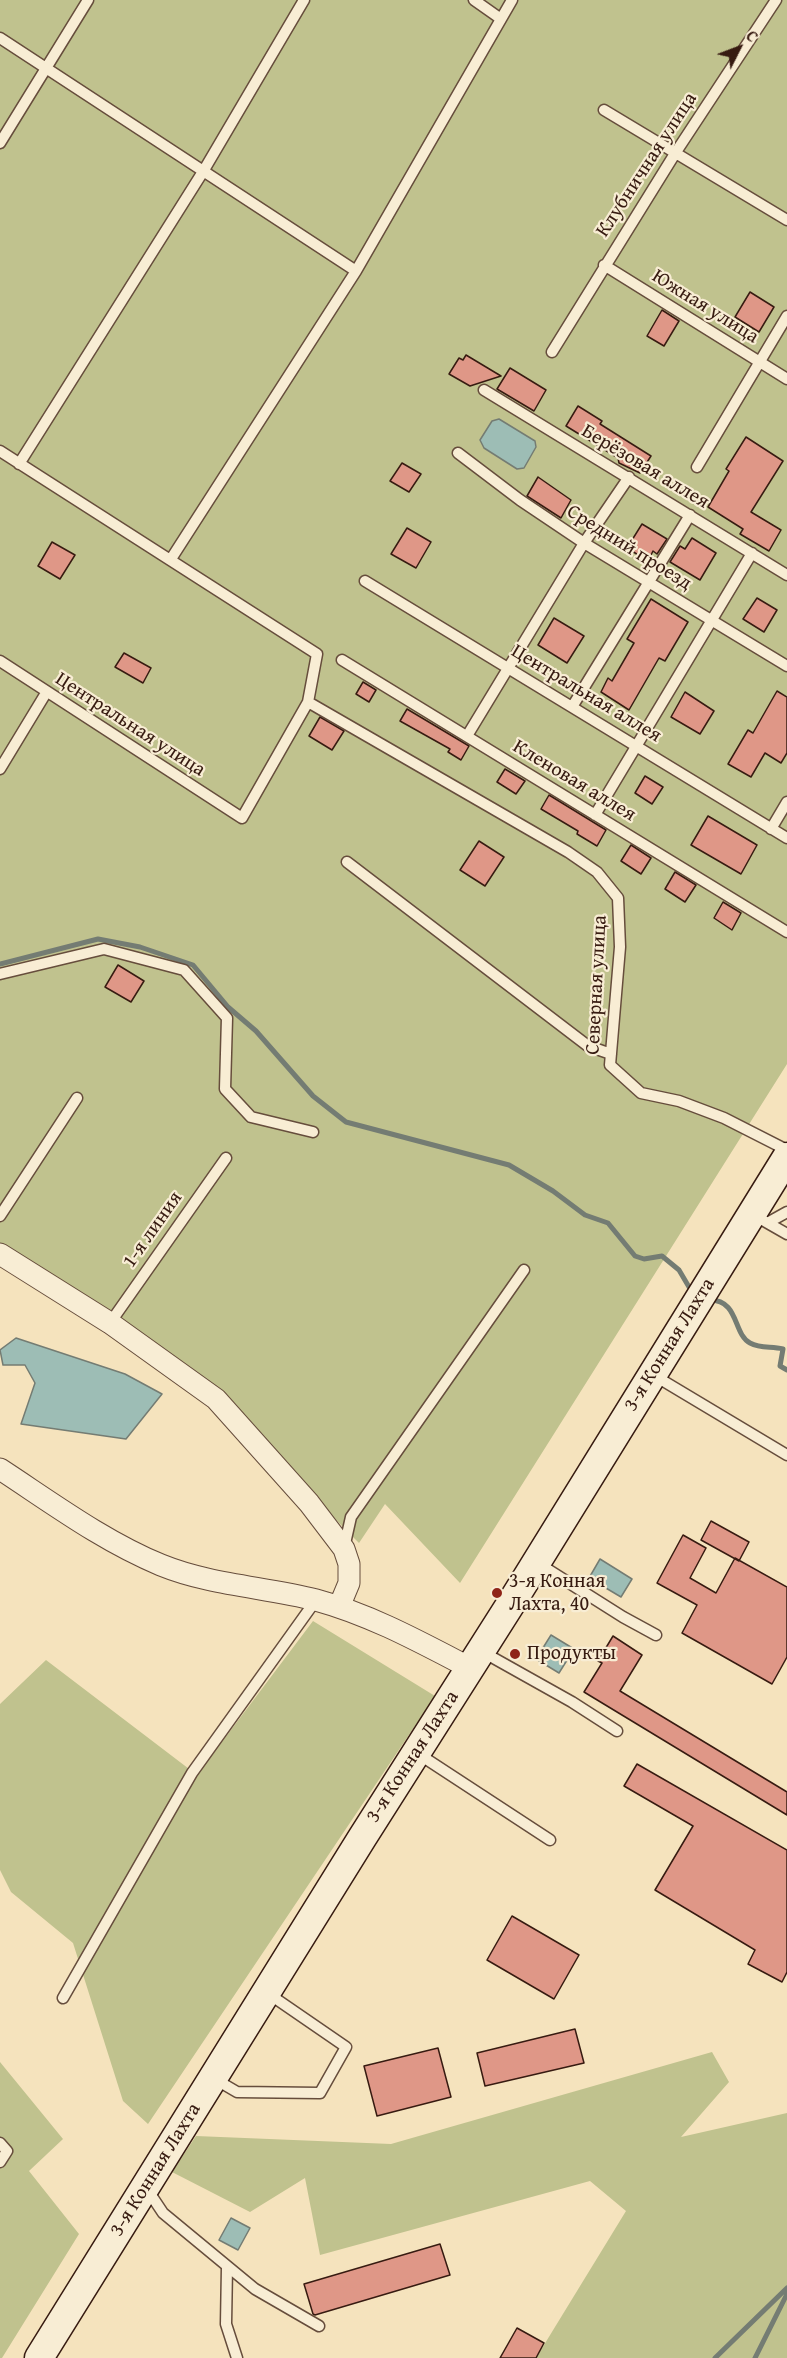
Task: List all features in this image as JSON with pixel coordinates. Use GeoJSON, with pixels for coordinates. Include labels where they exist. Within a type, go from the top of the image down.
{"type":"FeatureCollection","features":[{"type":"Feature","properties":{"kind":"main road","name":"3-я Конная Лахта"},"geometry":{"type":"LineString","coordinates":[[39,2358],[704,1290],[760,1218],[787,1157]]}},
{"type":"Feature","properties":{"kind":"street"},"geometry":{"type":"LineString","coordinates":[[0,1254],[110,1323],[216,1399],[309,1503],[344,1549],[349,1564],[349,1583],[339,1607]]}},
{"type":"Feature","properties":{"kind":"street"},"geometry":{"type":"LineString","coordinates":[[0,1469],[102,1536],[161,1565],[206,1579],[316,1600],[366,1616],[476,1659]]}},
{"type":"Feature","properties":{"kind":"lane"},"geometry":{"type":"LineString","coordinates":[[0,143],[88,0]]}},
{"type":"Feature","properties":{"kind":"lane"},"geometry":{"type":"LineString","coordinates":[[20,464],[204,170],[304,0]]}},
{"type":"Feature","properties":{"kind":"lane"},"geometry":{"type":"LineString","coordinates":[[474,0],[501,19]]}},
{"type":"Feature","properties":{"kind":"lane"},"geometry":{"type":"LineString","coordinates":[[171,560],[356,272],[512,0]]}},
{"type":"Feature","properties":{"kind":"lane","name":"Клубничная улица"},"geometry":{"type":"LineString","coordinates":[[552,352],[604,265],[776,0]]}},
{"type":"Feature","properties":{"kind":"lane"},"geometry":{"type":"LineString","coordinates":[[0,38],[356,272]]}},
{"type":"Feature","properties":{"kind":"lane"},"geometry":{"type":"LineString","coordinates":[[604,110],[787,220]]}},
{"type":"Feature","properties":{"kind":"lane","name":"Южная улица"},"geometry":{"type":"LineString","coordinates":[[604,265],[787,379]]}},
{"type":"Feature","properties":{"kind":"lane"},"geometry":{"type":"LineString","coordinates":[[697,467],[787,315]]}},
{"type":"Feature","properties":{"kind":"lane","name":"Берёзовая аллея"},"geometry":{"type":"LineString","coordinates":[[484,390],[787,575]]}},
{"type":"Feature","properties":{"kind":"lane"},"geometry":{"type":"LineString","coordinates":[[0,451],[317,654],[308,702]]}},
{"type":"Feature","properties":{"kind":"lane","name":"Средний проезд"},"geometry":{"type":"LineString","coordinates":[[458,453],[520,500],[584,543],[787,666]]}},
{"type":"Feature","properties":{"kind":"lane"},"geometry":{"type":"LineString","coordinates":[[467,736],[584,543],[629,477]]}},
{"type":"Feature","properties":{"kind":"lane"},"geometry":{"type":"LineString","coordinates":[[572,708],[690,515]]}},
{"type":"Feature","properties":{"kind":"lane"},"geometry":{"type":"LineString","coordinates":[[596,815],[752,553]]}},
{"type":"Feature","properties":{"kind":"lane","name":"Центральная аллея"},"geometry":{"type":"LineString","coordinates":[[365,582],[787,838]]}},
{"type":"Feature","properties":{"kind":"lane","name":"Кленовая аллея"},"geometry":{"type":"LineString","coordinates":[[342,660],[787,932]]}},
{"type":"Feature","properties":{"kind":"lane","name":"Центральная улица"},"geometry":{"type":"LineString","coordinates":[[0,661],[46,693],[242,818],[308,702]]}},
{"type":"Feature","properties":{"kind":"lane"},"geometry":{"type":"LineString","coordinates":[[0,769],[46,693]]}},
{"type":"Feature","properties":{"kind":"lane","name":"Северная улица"},"geometry":{"type":"LineString","coordinates":[[308,702],[558,846],[597,872],[618,898],[620,947],[610,1065],[641,1093],[678,1101],[724,1118],[787,1150]]}},
{"type":"Feature","properties":{"kind":"lane"},"geometry":{"type":"LineString","coordinates":[[771,829],[787,802]]}},
{"type":"Feature","properties":{"kind":"lane"},"geometry":{"type":"LineString","coordinates":[[346,862],[588,1046],[611,1054]]}},
{"type":"Feature","properties":{"kind":"lane"},"geometry":{"type":"LineString","coordinates":[[0,974],[104,949],[184,970],[227,1018],[225,1089],[250,1117],[313,1132]]}},
{"type":"Feature","properties":{"kind":"lane"},"geometry":{"type":"LineString","coordinates":[[0,1216],[77,1098]]}},
{"type":"Feature","properties":{"kind":"lane","name":"1-я линия"},"geometry":{"type":"LineString","coordinates":[[110,1323],[226,1158]]}},
{"type":"Feature","properties":{"kind":"lane"},"geometry":{"type":"LineString","coordinates":[[760,1218],[787,1212]]}},
{"type":"Feature","properties":{"kind":"lane"},"geometry":{"type":"LineString","coordinates":[[760,1218],[787,1233]]}},
{"type":"Feature","properties":{"kind":"lane"},"geometry":{"type":"LineString","coordinates":[[344,1549],[351,1517],[524,1270]]}},
{"type":"Feature","properties":{"kind":"lane"},"geometry":{"type":"LineString","coordinates":[[652,1374],[787,1455]]}},
{"type":"Feature","properties":{"kind":"lane"},"geometry":{"type":"LineString","coordinates":[[536,1562],[656,1635]]}},
{"type":"Feature","properties":{"kind":"lane"},"geometry":{"type":"LineString","coordinates":[[63,1998],[192,1773],[316,1600]]}},
{"type":"Feature","properties":{"kind":"lane"},"geometry":{"type":"LineString","coordinates":[[476,1659],[572,1702],[617,1731]]}},
{"type":"Feature","properties":{"kind":"lane"},"geometry":{"type":"LineString","coordinates":[[416,1753],[550,1840]]}},
{"type":"Feature","properties":{"kind":"lane"},"geometry":{"type":"LineString","coordinates":[[212,2078],[237,2092],[320,2093],[346,2047],[266,1992]]}},
{"type":"Feature","properties":{"kind":"lane"},"geometry":{"type":"LineString","coordinates":[[0,2162],[4,2147]]}},
{"type":"Feature","properties":{"kind":"lane"},"geometry":{"type":"LineString","coordinates":[[146,2186],[164,2213],[255,2289],[319,2326]]}},
{"type":"Feature","properties":{"kind":"lane"},"geometry":{"type":"LineString","coordinates":[[228,2267],[226,2324],[237,2358]]}},
{"type":"Feature","properties":{"kind":"green space"},"geometry":{"type":"Polygon","coordinates":[[[0,0],[787,0],[787,1064],[460,1583],[385,1504],[359,1543],[218,1402],[0,1261],[0,0]]]}},
{"type":"Feature","properties":{"kind":"green space"},"geometry":{"type":"Polygon","coordinates":[[[313,1621],[435,1696],[148,2124],[123,2101],[73,1943],[11,1892],[0,1870],[0,1704],[46,1660],[197,1775],[313,1621]]]}},
{"type":"Feature","properties":{"kind":"green space"},"geometry":{"type":"Polygon","coordinates":[[[712,2052],[729,2082],[681,2137],[787,2113],[787,2358],[536,2358],[626,2211],[590,2181],[320,2255],[305,2178],[250,2212],[172,2172],[196,2136],[391,2144],[712,2052]]]}},
{"type":"Feature","properties":{"kind":"green space"},"geometry":{"type":"Polygon","coordinates":[[[0,2062],[63,2139],[29,2171],[79,2234],[2,2358],[0,2358],[0,2062]]]}},
{"type":"Feature","properties":{"kind":"water"},"geometry":{"type":"Polygon","coordinates":[[[499,419],[535,441],[536,447],[524,468],[517,469],[484,448],[480,440],[492,421],[499,419]]]}},
{"type":"Feature","properties":{"kind":"water"},"geometry":{"type":"Polygon","coordinates":[[[16,1338],[125,1374],[162,1394],[126,1439],[21,1424],[35,1383],[25,1365],[3,1365],[0,1350],[16,1338]]]}},
{"type":"Feature","properties":{"kind":"water"},"geometry":{"type":"Polygon","coordinates":[[[600,1559],[632,1579],[621,1597],[589,1578],[600,1559]]]}},
{"type":"Feature","properties":{"kind":"water"},"geometry":{"type":"Polygon","coordinates":[[[551,1635],[574,1649],[559,1673],[536,1659],[551,1635]]]}},
{"type":"Feature","properties":{"kind":"water"},"geometry":{"type":"Polygon","coordinates":[[[231,2218],[250,2228],[238,2250],[219,2240],[231,2218]]]}},
{"type":"Feature","properties":{"kind":"building"},"geometry":{"type":"Polygon","coordinates":[[[750,292],[774,307],[759,332],[735,317],[750,292]]]}},
{"type":"Feature","properties":{"kind":"building"},"geometry":{"type":"Polygon","coordinates":[[[662,310],[679,321],[664,346],[647,336],[662,310]]]}},
{"type":"Feature","properties":{"kind":"building"},"geometry":{"type":"Polygon","coordinates":[[[466,355],[501,376],[470,386],[449,374],[459,358],[463,360],[466,355]]]}},
{"type":"Feature","properties":{"kind":"building"},"geometry":{"type":"Polygon","coordinates":[[[510,368],[546,390],[534,411],[497,389],[510,368]]]}},
{"type":"Feature","properties":{"kind":"building"},"geometry":{"type":"Polygon","coordinates":[[[578,406],[602,421],[600,424],[651,456],[640,473],[619,463],[618,458],[566,426],[578,406]]]}},
{"type":"Feature","properties":{"kind":"building"},"geometry":{"type":"Polygon","coordinates":[[[746,437],[783,461],[751,512],[781,530],[769,551],[740,534],[743,529],[708,507],[729,471],[726,469],[746,437]]]}},
{"type":"Feature","properties":{"kind":"building"},"geometry":{"type":"Polygon","coordinates":[[[402,463],[421,474],[409,492],[390,481],[402,463]]]}},
{"type":"Feature","properties":{"kind":"building"},"geometry":{"type":"Polygon","coordinates":[[[538,477],[571,500],[561,518],[527,496],[538,477]]]}},
{"type":"Feature","properties":{"kind":"building"},"geometry":{"type":"Polygon","coordinates":[[[642,524],[667,539],[657,554],[653,551],[648,561],[627,548],[642,524]]]}},
{"type":"Feature","properties":{"kind":"building"},"geometry":{"type":"Polygon","coordinates":[[[407,528],[431,542],[416,568],[391,554],[407,528]]]}},
{"type":"Feature","properties":{"kind":"building"},"geometry":{"type":"Polygon","coordinates":[[[692,538],[716,553],[700,580],[670,562],[680,546],[685,549],[692,538]]]}},
{"type":"Feature","properties":{"kind":"building"},"geometry":{"type":"Polygon","coordinates":[[[52,542],[75,555],[60,579],[38,566],[52,542]]]}},
{"type":"Feature","properties":{"kind":"building"},"geometry":{"type":"Polygon","coordinates":[[[757,598],[777,610],[764,632],[743,619],[757,598]]]}},
{"type":"Feature","properties":{"kind":"building"},"geometry":{"type":"Polygon","coordinates":[[[651,599],[688,622],[665,661],[659,658],[629,710],[601,692],[608,678],[612,681],[634,643],[627,639],[651,599]]]}},
{"type":"Feature","properties":{"kind":"building"},"geometry":{"type":"Polygon","coordinates":[[[554,618],[584,636],[567,663],[538,645],[554,618]]]}},
{"type":"Feature","properties":{"kind":"building"},"geometry":{"type":"Polygon","coordinates":[[[124,653],[151,668],[143,683],[115,667],[124,653]]]}},
{"type":"Feature","properties":{"kind":"building"},"geometry":{"type":"Polygon","coordinates":[[[363,682],[376,690],[369,702],[356,694],[363,682]]]}},
{"type":"Feature","properties":{"kind":"building"},"geometry":{"type":"Polygon","coordinates":[[[777,691],[787,697],[787,753],[781,763],[765,753],[751,777],[728,764],[748,730],[753,733],[777,691]]]}},
{"type":"Feature","properties":{"kind":"building"},"geometry":{"type":"Polygon","coordinates":[[[685,692],[714,711],[700,734],[671,717],[685,692]]]}},
{"type":"Feature","properties":{"kind":"building"},"geometry":{"type":"Polygon","coordinates":[[[407,709],[469,746],[461,760],[448,752],[450,749],[400,721],[407,709]]]}},
{"type":"Feature","properties":{"kind":"building"},"geometry":{"type":"Polygon","coordinates":[[[320,717],[344,731],[332,750],[309,736],[320,717]]]}},
{"type":"Feature","properties":{"kind":"building"},"geometry":{"type":"Polygon","coordinates":[[[505,769],[525,781],[516,794],[497,782],[505,769]]]}},
{"type":"Feature","properties":{"kind":"building"},"geometry":{"type":"Polygon","coordinates":[[[645,776],[663,787],[652,804],[635,793],[645,776]]]}},
{"type":"Feature","properties":{"kind":"building"},"geometry":{"type":"Polygon","coordinates":[[[549,795],[606,830],[597,846],[577,834],[578,831],[541,809],[549,795]]]}},
{"type":"Feature","properties":{"kind":"building"},"geometry":{"type":"Polygon","coordinates":[[[708,816],[757,845],[741,874],[691,845],[708,816]]]}},
{"type":"Feature","properties":{"kind":"building"},"geometry":{"type":"Polygon","coordinates":[[[479,841],[504,857],[485,886],[460,870],[479,841]]]}},
{"type":"Feature","properties":{"kind":"building"},"geometry":{"type":"Polygon","coordinates":[[[631,845],[651,858],[641,874],[621,861],[631,845]]]}},
{"type":"Feature","properties":{"kind":"building"},"geometry":{"type":"Polygon","coordinates":[[[675,872],[696,885],[685,902],[665,889],[675,872]]]}},
{"type":"Feature","properties":{"kind":"building"},"geometry":{"type":"Polygon","coordinates":[[[723,902],[741,913],[732,930],[714,918],[723,902]]]}},
{"type":"Feature","properties":{"kind":"building"},"geometry":{"type":"Polygon","coordinates":[[[118,965],[144,981],[131,1002],[105,987],[118,965]]]}},
{"type":"Feature","properties":{"kind":"building"},"geometry":{"type":"Polygon","coordinates":[[[711,1521],[749,1542],[739,1561],[701,1540],[711,1521]]]}},
{"type":"Feature","properties":{"kind":"building"},"geometry":{"type":"Polygon","coordinates":[[[683,1535],[706,1548],[690,1578],[716,1593],[735,1558],[787,1587],[787,1657],[772,1684],[682,1633],[697,1605],[657,1583],[683,1535]]]}},
{"type":"Feature","properties":{"kind":"building"},"geometry":{"type":"Polygon","coordinates":[[[613,1636],[642,1655],[620,1691],[787,1792],[787,1815],[584,1692],[602,1663],[598,1661],[613,1636]]]}},
{"type":"Feature","properties":{"kind":"building"},"geometry":{"type":"Polygon","coordinates":[[[637,1764],[787,1850],[787,1972],[782,1982],[748,1964],[755,1950],[655,1890],[693,1826],[624,1786],[637,1764]]]}},
{"type":"Feature","properties":{"kind":"building"},"geometry":{"type":"Polygon","coordinates":[[[512,1916],[579,1955],[554,1999],[487,1960],[512,1916]]]}},
{"type":"Feature","properties":{"kind":"building"},"geometry":{"type":"Polygon","coordinates":[[[575,2029],[584,2063],[485,2086],[477,2053],[575,2029]]]}},
{"type":"Feature","properties":{"kind":"building"},"geometry":{"type":"Polygon","coordinates":[[[438,2048],[451,2097],[377,2116],[364,2066],[438,2048]]]}},
{"type":"Feature","properties":{"kind":"building"},"geometry":{"type":"Polygon","coordinates":[[[440,2244],[450,2275],[313,2314],[304,2284],[440,2244]]]}},
{"type":"Feature","properties":{"kind":"building"},"geometry":{"type":"Polygon","coordinates":[[[517,2328],[544,2343],[536,2358],[500,2358],[517,2328]]]}},
{"type":"Feature","properties":{"kind":"waterway"},"geometry":{"type":"LineString","coordinates":[[0,964],[98,939],[140,947],[193,965],[228,1007],[256,1031],[313,1096],[346,1122],[509,1165],[553,1191],[585,1215],[608,1223],[635,1256],[644,1259],[662,1256],[679,1270],[689,1287],[695,1292]]}},
{"type":"Feature","properties":{"kind":"waterway"},"geometry":{"type":"LineString","coordinates":[[710,1300],[726,1305],[745,1339],[750,1343],[783,1349],[780,1366],[787,1370]]}},
{"type":"Feature","properties":{"kind":"waterway"},"geometry":{"type":"LineString","coordinates":[[715,2358],[787,2288]]}},
{"type":"Feature","properties":{"kind":"waterway"},"geometry":{"type":"LineString","coordinates":[[755,2358],[787,2294]]}},
{"type":"Feature","properties":{"kind":"place","name":"3-я Конная Лахта, 40"},"geometry":{"type":"Point","coordinates":[497,1593]}},
{"type":"Feature","properties":{"kind":"place","name":"Продукты"},"geometry":{"type":"Point","coordinates":[515,1654]}}]}
